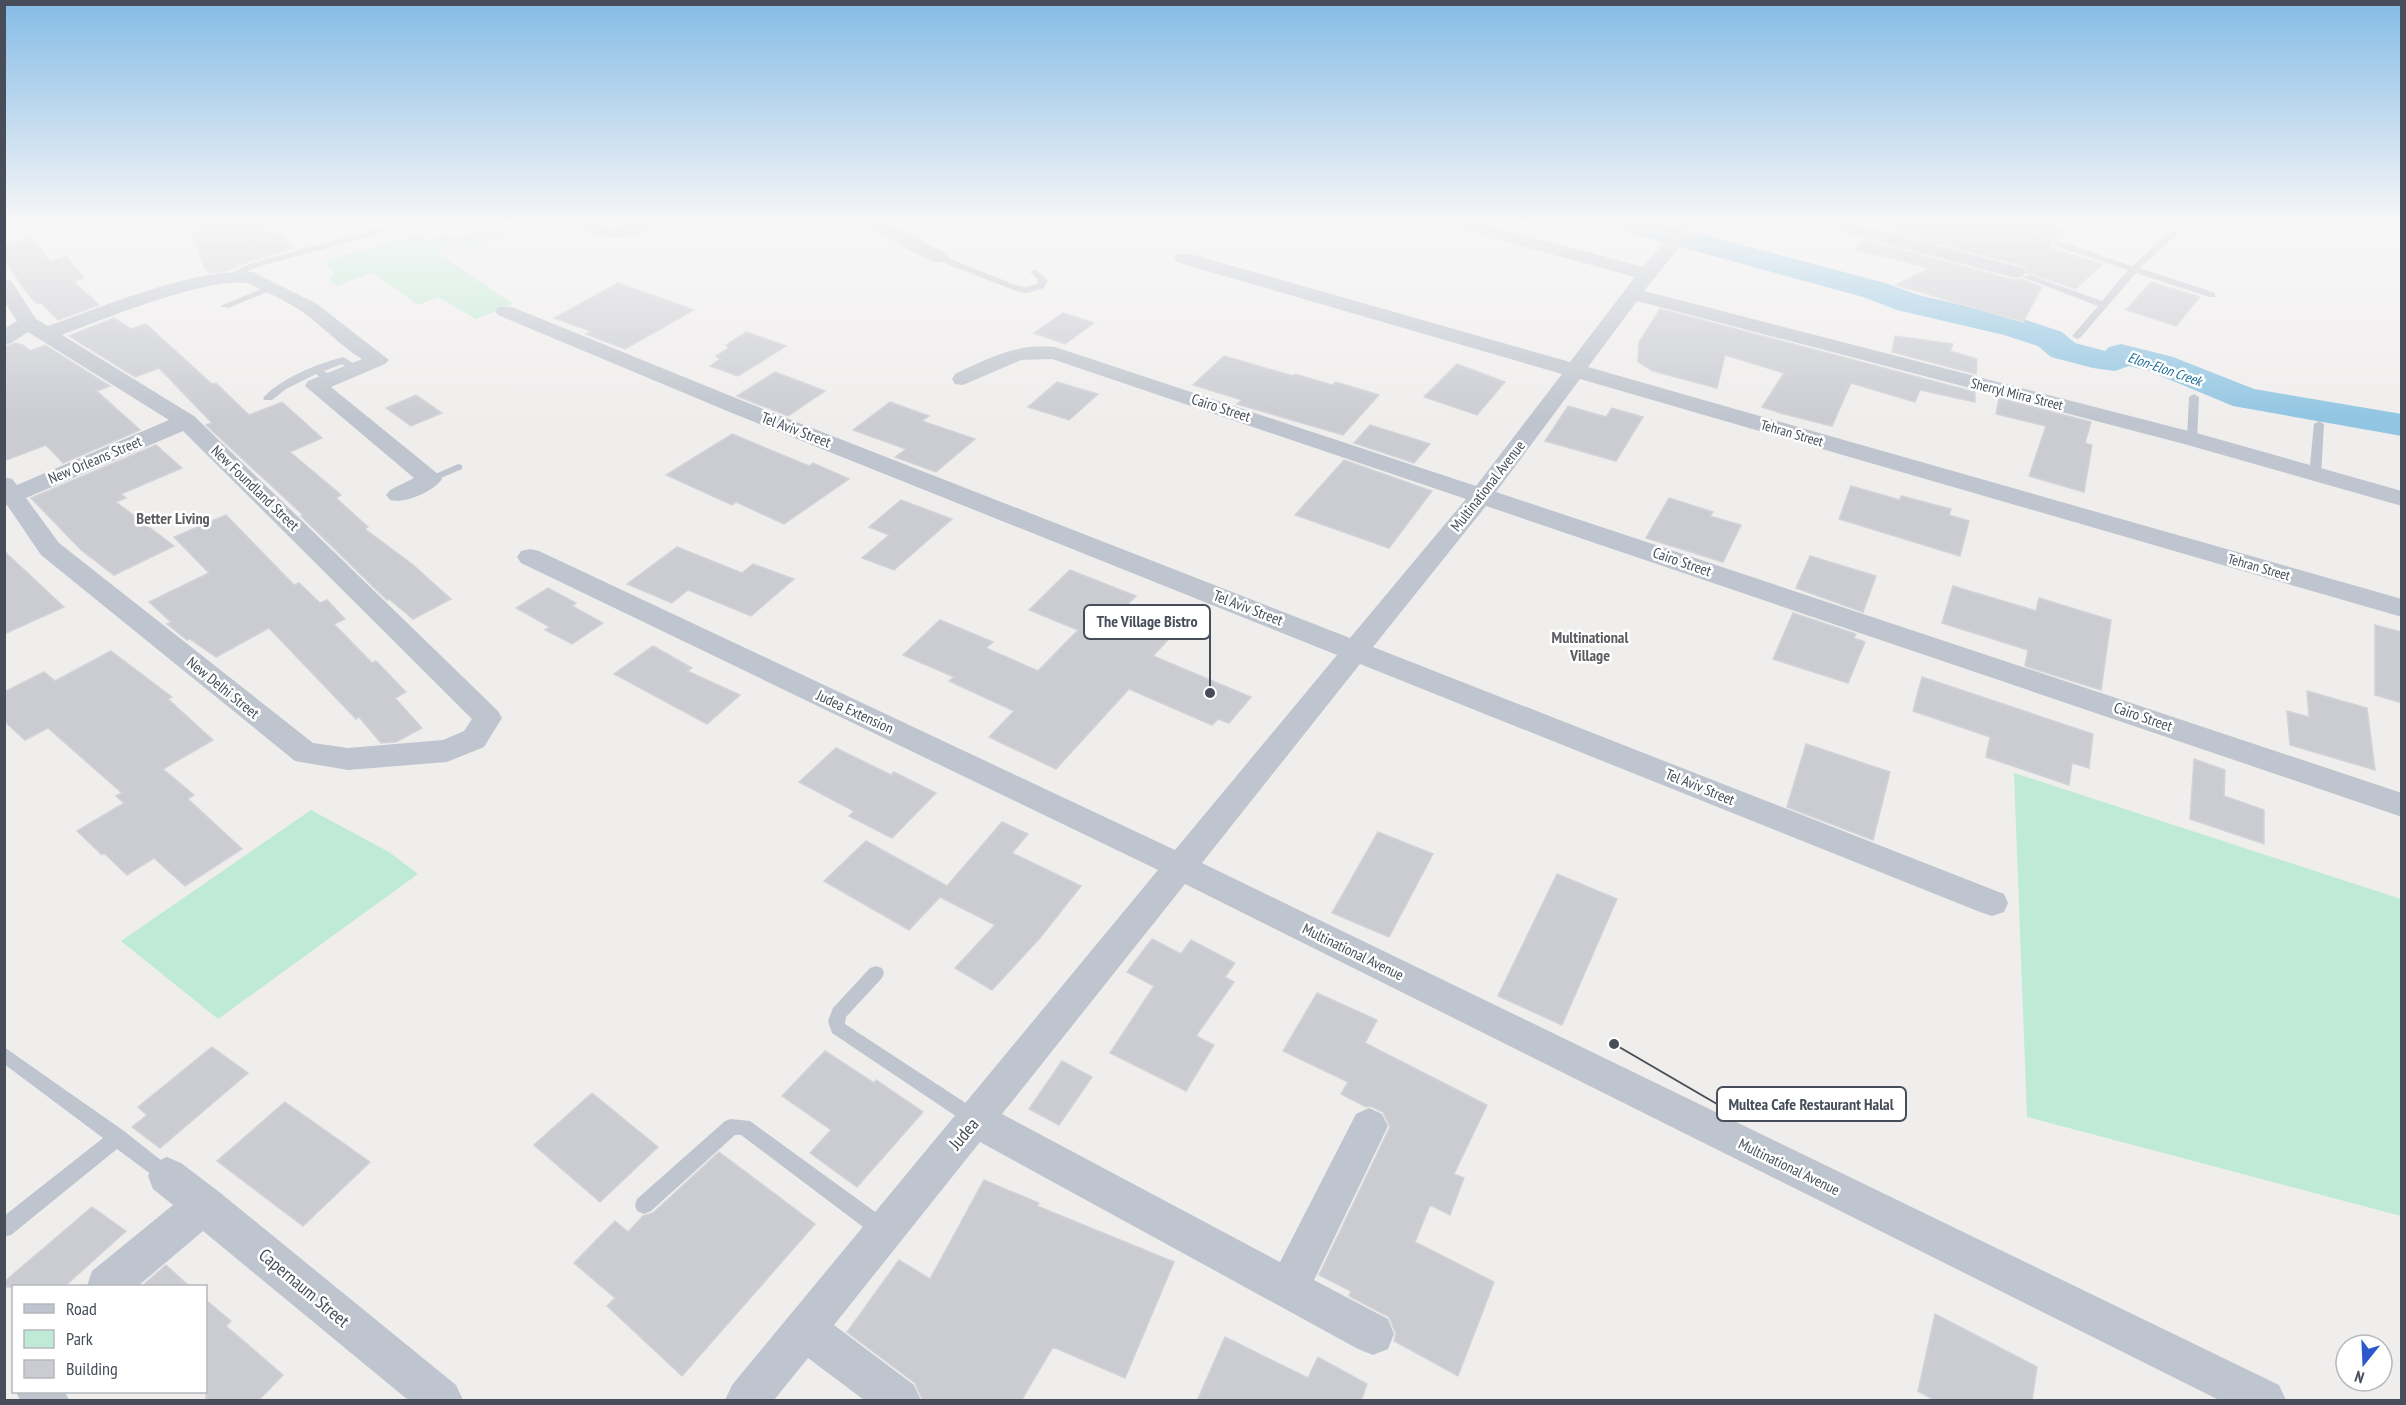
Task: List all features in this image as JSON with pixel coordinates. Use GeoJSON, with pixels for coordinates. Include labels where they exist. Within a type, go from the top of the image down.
{"type":"FeatureCollection","features":[{"type":"Feature","properties":{"kind":"street","name":"New Foundland Street"},"geometry":{"type":"LineString","coordinates":[[7,289],[37,329],[186,421],[488,718]]}},
{"type":"Feature","properties":{"kind":"street"},"geometry":{"type":"LineString","coordinates":[[4,339],[184,289]]}},
{"type":"Feature","properties":{"kind":"street"},"geometry":{"type":"LineString","coordinates":[[273,289],[310,308],[378,360],[356,369],[324,375],[316,386],[430,479],[398,495]]}},
{"type":"Feature","properties":{"kind":"street","name":"Tehran Street"},"geometry":{"type":"LineString","coordinates":[[1289,289],[2402,608]]}},
{"type":"Feature","properties":{"kind":"street","name":"Multinational Avenue"},"geometry":{"type":"LineString","coordinates":[[1636,289],[1573,370],[1546,412],[1482,495],[1179,866],[2264,1401]]}},
{"type":"Feature","properties":{"kind":"street","name":"Sherryl Mirra Street"},"geometry":{"type":"LineString","coordinates":[[1632,294],[2193,439],[2402,499]]}},
{"type":"Feature","properties":{"kind":"street","name":"Tel Aviv Street"},"geometry":{"type":"LineString","coordinates":[[505,311],[740,408],[1992,903]]}},
{"type":"Feature","properties":{"kind":"street","name":"Cairo Street"},"geometry":{"type":"LineString","coordinates":[[963,380],[1020,352],[1037,350],[1055,353],[2402,804]]}},
{"type":"Feature","properties":{"kind":"street","name":"New Orleans Street"},"geometry":{"type":"LineString","coordinates":[[7,492],[186,421]]}},
{"type":"Feature","properties":{"kind":"street","name":"New Delhi Street"},"geometry":{"type":"LineString","coordinates":[[7,492],[50,549],[305,753],[348,759],[447,751],[474,739],[488,718]]}},
{"type":"Feature","properties":{"kind":"street","name":"Judea Extension"},"geometry":{"type":"LineString","coordinates":[[530,557],[1179,866]]}},
{"type":"Feature","properties":{"kind":"street","name":"Judea"},"geometry":{"type":"LineString","coordinates":[[747,1401],[1179,866]]}},
{"type":"Feature","properties":{"kind":"street"},"geometry":{"type":"LineString","coordinates":[[976,1119],[1373,1334]]}},
{"type":"Feature","properties":{"kind":"street"},"geometry":{"type":"LineString","coordinates":[[1289,1288],[1369,1126]]}},
{"type":"Feature","properties":{"kind":"street","name":"Capernaum Street"},"geometry":{"type":"LineString","coordinates":[[167,1176],[441,1401]]}},
{"type":"Feature","properties":{"kind":"street"},"geometry":{"type":"LineString","coordinates":[[109,1285],[204,1205]]}},
{"type":"Feature","properties":{"kind":"street"},"geometry":{"type":"LineString","coordinates":[[804,1329],[899,1401]]}},
{"type":"Feature","properties":{"kind":"lane"},"geometry":{"type":"LineString","coordinates":[[225,306],[271,289]]}},
{"type":"Feature","properties":{"kind":"lane"},"geometry":{"type":"LineString","coordinates":[[2061,289],[2104,304]]}},
{"type":"Feature","properties":{"kind":"lane"},"geometry":{"type":"LineString","coordinates":[[2077,336],[2117,289]]}},
{"type":"Feature","properties":{"kind":"lane"},"geometry":{"type":"LineString","coordinates":[[2193,289],[2212,295]]}},
{"type":"Feature","properties":{"kind":"lane"},"geometry":{"type":"LineString","coordinates":[[268,398],[282,387],[324,375]]}},
{"type":"Feature","properties":{"kind":"lane"},"geometry":{"type":"LineString","coordinates":[[2193,439],[2194,397]]}},
{"type":"Feature","properties":{"kind":"lane"},"geometry":{"type":"LineString","coordinates":[[2315,475],[2319,424]]}},
{"type":"Feature","properties":{"kind":"lane"},"geometry":{"type":"LineString","coordinates":[[430,479],[458,467]]}},
{"type":"Feature","properties":{"kind":"lane"},"geometry":{"type":"LineString","coordinates":[[876,973],[839,1013],[836,1021],[838,1028],[976,1119]]}},
{"type":"Feature","properties":{"kind":"lane"},"geometry":{"type":"LineString","coordinates":[[7,1059],[118,1137],[167,1176]]}},
{"type":"Feature","properties":{"kind":"lane"},"geometry":{"type":"LineString","coordinates":[[644,1205],[731,1127],[737,1126],[744,1127],[884,1230]]}},
{"type":"Feature","properties":{"kind":"lane"},"geometry":{"type":"LineString","coordinates":[[4,1228],[118,1137]]}},
{"type":"Feature","properties":{"kind":"green space"},"geometry":{"type":"Polygon","coordinates":[[[395,289],[491,289],[513,304],[476,319],[438,297],[418,305],[395,289]]]}},
{"type":"Feature","properties":{"kind":"green space"},"geometry":{"type":"Polygon","coordinates":[[[2014,773],[2401,899],[2401,1216],[2027,1117],[2014,773]]]}},
{"type":"Feature","properties":{"kind":"green space"},"geometry":{"type":"Polygon","coordinates":[[[311,810],[389,852],[418,874],[218,1019],[121,941],[311,810]]]}},
{"type":"Feature","properties":{"kind":"building"},"geometry":{"type":"Polygon","coordinates":[[[24,289],[81,289],[99,305],[58,320],[41,303],[38,304],[24,289]]]}},
{"type":"Feature","properties":{"kind":"building"},"geometry":{"type":"Polygon","coordinates":[[[608,289],[634,289],[694,310],[625,349],[586,334],[591,331],[554,318],[608,289]]]}},
{"type":"Feature","properties":{"kind":"building"},"geometry":{"type":"Polygon","coordinates":[[[1908,289],[2041,289],[2023,322],[1908,289]]]}},
{"type":"Feature","properties":{"kind":"building"},"geometry":{"type":"Polygon","coordinates":[[[2145,289],[2172,289],[2200,297],[2176,326],[2126,310],[2145,289]]]}},
{"type":"Feature","properties":{"kind":"building"},"geometry":{"type":"Polygon","coordinates":[[[1660,309],[1975,392],[1975,402],[1920,390],[1915,402],[1851,383],[1832,426],[1784,414],[1762,407],[1784,373],[1725,355],[1717,388],[1653,371],[1638,362],[1639,342],[1660,309]]]}},
{"type":"Feature","properties":{"kind":"building"},"geometry":{"type":"Polygon","coordinates":[[[1063,313],[1094,323],[1065,344],[1034,333],[1063,313]]]}},
{"type":"Feature","properties":{"kind":"building"},"geometry":{"type":"Polygon","coordinates":[[[114,318],[131,329],[146,324],[212,384],[216,383],[249,415],[282,402],[322,438],[290,452],[341,495],[336,498],[368,527],[365,529],[412,564],[451,599],[413,619],[389,599],[387,600],[301,516],[303,515],[206,425],[212,423],[159,368],[135,377],[69,336],[114,318]]]}},
{"type":"Feature","properties":{"kind":"building"},"geometry":{"type":"Polygon","coordinates":[[[746,332],[786,346],[738,376],[710,366],[720,359],[716,356],[729,348],[726,345],[746,332]]]}},
{"type":"Feature","properties":{"kind":"building"},"geometry":{"type":"Polygon","coordinates":[[[1895,336],[1953,344],[1950,351],[1977,359],[1976,374],[1892,352],[1895,336]]]}},
{"type":"Feature","properties":{"kind":"building"},"geometry":{"type":"Polygon","coordinates":[[[15,343],[23,345],[30,351],[45,345],[110,386],[97,391],[140,430],[63,463],[46,445],[4,461],[4,347],[15,343]]]}},
{"type":"Feature","properties":{"kind":"building"},"geometry":{"type":"Polygon","coordinates":[[[1224,356],[1293,376],[1295,374],[1332,385],[1336,382],[1379,395],[1343,435],[1237,404],[1242,400],[1193,385],[1224,356]]]}},
{"type":"Feature","properties":{"kind":"building"},"geometry":{"type":"Polygon","coordinates":[[[1457,364],[1505,382],[1477,415],[1424,397],[1457,364]]]}},
{"type":"Feature","properties":{"kind":"building"},"geometry":{"type":"Polygon","coordinates":[[[775,372],[825,391],[788,416],[737,396],[775,372]]]}},
{"type":"Feature","properties":{"kind":"building"},"geometry":{"type":"Polygon","coordinates":[[[1057,382],[1098,394],[1069,420],[1028,407],[1057,382]]]}},
{"type":"Feature","properties":{"kind":"building"},"geometry":{"type":"Polygon","coordinates":[[[416,395],[442,413],[411,426],[386,408],[416,395]]]}},
{"type":"Feature","properties":{"kind":"building"},"geometry":{"type":"Polygon","coordinates":[[[1999,398],[2091,422],[2085,443],[2092,445],[2084,492],[2029,476],[2046,426],[1996,414],[1999,398]]]}},
{"type":"Feature","properties":{"kind":"building"},"geometry":{"type":"Polygon","coordinates":[[[890,402],[929,416],[922,421],[975,439],[936,472],[895,457],[906,449],[853,430],[890,402]]]}},
{"type":"Feature","properties":{"kind":"building"},"geometry":{"type":"Polygon","coordinates":[[[1568,406],[1606,417],[1612,408],[1643,417],[1616,461],[1545,441],[1568,406]]]}},
{"type":"Feature","properties":{"kind":"building"},"geometry":{"type":"Polygon","coordinates":[[[1370,425],[1430,444],[1414,463],[1354,443],[1370,425]]]}},
{"type":"Feature","properties":{"kind":"building"},"geometry":{"type":"Polygon","coordinates":[[[732,434],[809,466],[813,463],[849,479],[784,524],[736,502],[732,505],[666,475],[732,434]]]}},
{"type":"Feature","properties":{"kind":"building"},"geometry":{"type":"Polygon","coordinates":[[[156,445],[182,468],[121,494],[126,498],[116,502],[174,546],[114,575],[81,550],[31,498],[156,445]]]}},
{"type":"Feature","properties":{"kind":"building"},"geometry":{"type":"Polygon","coordinates":[[[1344,460],[1432,491],[1389,548],[1295,515],[1344,460]]]}},
{"type":"Feature","properties":{"kind":"building"},"geometry":{"type":"Polygon","coordinates":[[[1851,486],[1900,500],[1901,496],[1951,509],[1949,515],[1969,521],[1960,556],[1839,519],[1851,486]]]}},
{"type":"Feature","properties":{"kind":"building"},"geometry":{"type":"Polygon","coordinates":[[[1669,498],[1713,512],[1710,516],[1741,525],[1723,562],[1646,538],[1669,498]]]}},
{"type":"Feature","properties":{"kind":"building"},"geometry":{"type":"Polygon","coordinates":[[[901,500],[952,519],[894,570],[862,558],[889,535],[869,527],[901,500]]]}},
{"type":"Feature","properties":{"kind":"building"},"geometry":{"type":"Polygon","coordinates":[[[226,515],[294,585],[299,583],[320,603],[327,600],[345,619],[334,624],[372,663],[376,661],[406,692],[395,698],[422,728],[396,742],[381,743],[359,717],[356,719],[269,628],[216,657],[190,639],[187,640],[167,624],[171,622],[149,602],[209,573],[174,537],[226,515]]]}},
{"type":"Feature","properties":{"kind":"building"},"geometry":{"type":"Polygon","coordinates":[[[677,547],[742,573],[753,564],[794,579],[751,616],[688,590],[672,603],[627,584],[677,547]]]}},
{"type":"Feature","properties":{"kind":"building"},"geometry":{"type":"Polygon","coordinates":[[[4,551],[64,607],[4,634],[4,551]]]}},
{"type":"Feature","properties":{"kind":"building"},"geometry":{"type":"Polygon","coordinates":[[[1810,556],[1876,576],[1863,612],[1796,588],[1810,556]]]}},
{"type":"Feature","properties":{"kind":"building"},"geometry":{"type":"Polygon","coordinates":[[[1070,570],[1136,596],[1126,606],[1180,627],[1153,656],[1251,697],[1229,723],[1218,719],[1212,725],[1129,689],[1056,769],[989,737],[1014,711],[949,681],[954,677],[903,655],[940,620],[993,642],[986,648],[1038,671],[1078,630],[1029,610],[1070,570]]]}},
{"type":"Feature","properties":{"kind":"building"},"geometry":{"type":"Polygon","coordinates":[[[1953,586],[2036,611],[2039,598],[2111,620],[2101,690],[2025,666],[2028,650],[1942,623],[1953,586]]]}},
{"type":"Feature","properties":{"kind":"building"},"geometry":{"type":"Polygon","coordinates":[[[548,588],[576,603],[572,606],[603,623],[572,644],[545,630],[550,627],[516,608],[548,588]]]}},
{"type":"Feature","properties":{"kind":"building"},"geometry":{"type":"Polygon","coordinates":[[[1793,613],[1856,634],[1854,638],[1865,642],[1848,683],[1773,659],[1793,613]]]}},
{"type":"Feature","properties":{"kind":"building"},"geometry":{"type":"Polygon","coordinates":[[[2375,625],[2402,632],[2402,703],[2375,695],[2375,625]]]}},
{"type":"Feature","properties":{"kind":"building"},"geometry":{"type":"Polygon","coordinates":[[[653,646],[692,668],[687,671],[740,695],[707,724],[614,674],[653,646]]]}},
{"type":"Feature","properties":{"kind":"building"},"geometry":{"type":"Polygon","coordinates":[[[111,651],[172,697],[168,699],[213,740],[163,769],[194,795],[188,799],[242,849],[185,886],[154,858],[127,875],[104,853],[102,855],[77,831],[124,803],[116,796],[122,793],[48,728],[25,740],[4,721],[4,692],[44,672],[55,681],[111,651]]]}},
{"type":"Feature","properties":{"kind":"building"},"geometry":{"type":"Polygon","coordinates":[[[1922,677],[2093,734],[2089,768],[2072,763],[2069,785],[1986,757],[1990,737],[1913,711],[1922,677]]]}},
{"type":"Feature","properties":{"kind":"building"},"geometry":{"type":"Polygon","coordinates":[[[2307,691],[2367,708],[2375,770],[2290,745],[2287,711],[2309,717],[2307,691]]]}},
{"type":"Feature","properties":{"kind":"building"},"geometry":{"type":"Polygon","coordinates":[[[1806,744],[1890,772],[1873,840],[1787,807],[1806,744]]]}},
{"type":"Feature","properties":{"kind":"building"},"geometry":{"type":"Polygon","coordinates":[[[836,748],[891,775],[894,772],[936,793],[892,838],[849,816],[854,811],[799,782],[836,748]]]}},
{"type":"Feature","properties":{"kind":"building"},"geometry":{"type":"Polygon","coordinates":[[[2194,759],[2225,770],[2224,796],[2264,810],[2264,844],[2190,819],[2194,759]]]}},
{"type":"Feature","properties":{"kind":"building"},"geometry":{"type":"Polygon","coordinates":[[[1002,822],[1028,834],[1012,853],[1081,886],[1040,938],[992,990],[955,968],[995,925],[940,897],[909,930],[824,881],[866,841],[947,886],[1002,822]]]}},
{"type":"Feature","properties":{"kind":"building"},"geometry":{"type":"Polygon","coordinates":[[[1378,832],[1433,854],[1389,937],[1332,913],[1378,832]]]}},
{"type":"Feature","properties":{"kind":"building"},"geometry":{"type":"Polygon","coordinates":[[[1557,874],[1617,899],[1562,1025],[1498,996],[1557,874]]]}},
{"type":"Feature","properties":{"kind":"building"},"geometry":{"type":"Polygon","coordinates":[[[1152,939],[1181,954],[1191,940],[1235,963],[1225,977],[1234,982],[1196,1036],[1214,1045],[1186,1091],[1110,1053],[1154,986],[1127,972],[1152,939]]]}},
{"type":"Feature","properties":{"kind":"building"},"geometry":{"type":"Polygon","coordinates":[[[1317,993],[1377,1020],[1365,1043],[1487,1105],[1454,1174],[1464,1178],[1450,1215],[1430,1205],[1415,1242],[1494,1282],[1458,1376],[1394,1341],[1396,1334],[1389,1317],[1349,1296],[1351,1291],[1319,1275],[1390,1127],[1383,1112],[1370,1106],[1366,1107],[1341,1094],[1348,1082],[1283,1051],[1317,993]]]}},
{"type":"Feature","properties":{"kind":"building"},"geometry":{"type":"Polygon","coordinates":[[[212,1047],[248,1073],[160,1148],[132,1127],[147,1115],[138,1107],[212,1047]]]}},
{"type":"Feature","properties":{"kind":"building"},"geometry":{"type":"Polygon","coordinates":[[[825,1051],[874,1083],[876,1080],[923,1112],[857,1187],[810,1153],[831,1130],[782,1096],[825,1051]]]}},
{"type":"Feature","properties":{"kind":"building"},"geometry":{"type":"Polygon","coordinates":[[[1062,1061],[1092,1077],[1059,1125],[1029,1109],[1062,1061]]]}},
{"type":"Feature","properties":{"kind":"building"},"geometry":{"type":"Polygon","coordinates":[[[592,1093],[658,1147],[600,1202],[534,1145],[592,1093]]]}},
{"type":"Feature","properties":{"kind":"building"},"geometry":{"type":"Polygon","coordinates":[[[285,1102],[370,1162],[303,1226],[217,1161],[285,1102]]]}},
{"type":"Feature","properties":{"kind":"building"},"geometry":{"type":"Polygon","coordinates":[[[719,1152],[815,1224],[682,1376],[607,1306],[615,1298],[574,1263],[615,1221],[628,1232],[643,1216],[653,1213],[719,1152]]]}},
{"type":"Feature","properties":{"kind":"building"},"geometry":{"type":"Polygon","coordinates":[[[984,1180],[1039,1203],[1037,1206],[1174,1262],[1125,1378],[1053,1347],[1021,1401],[923,1401],[915,1383],[847,1332],[899,1260],[930,1279],[984,1180]]]}},
{"type":"Feature","properties":{"kind":"building"},"geometry":{"type":"Polygon","coordinates":[[[92,1207],[126,1231],[66,1285],[4,1287],[4,1282],[92,1207]]]}},
{"type":"Feature","properties":{"kind":"building"},"geometry":{"type":"Polygon","coordinates":[[[166,1265],[188,1285],[143,1285],[166,1265]]]}},
{"type":"Feature","properties":{"kind":"building"},"geometry":{"type":"Polygon","coordinates":[[[207,1301],[231,1321],[226,1326],[283,1375],[258,1401],[206,1401],[207,1301]]]}},
{"type":"Feature","properties":{"kind":"building"},"geometry":{"type":"Polygon","coordinates":[[[1935,1314],[2037,1367],[2032,1401],[1936,1401],[1918,1391],[1935,1314]]]}},
{"type":"Feature","properties":{"kind":"building"},"geometry":{"type":"Polygon","coordinates":[[[1225,1337],[1308,1378],[1318,1357],[1367,1384],[1361,1401],[1197,1401],[1225,1337]]]}},
{"type":"Feature","properties":{"kind":"waterway","name":"Elon-Elon Creek"},"geometry":{"type":"LineString","coordinates":[[1869,289],[1908,303],[2014,327],[2050,339],[2063,350],[2105,361],[2115,361],[2121,354],[2161,364],[2246,398],[2402,425]]}},
{"type":"Feature","properties":{"kind":"place","name":"The Village Bistro"},"geometry":{"type":"Point","coordinates":[1210,693]}},
{"type":"Feature","properties":{"kind":"place","name":"Multea Cafe Restaurant Halal"},"geometry":{"type":"Point","coordinates":[1614,1044]}},
{"type":"Feature","properties":{"kind":"district","name":"Better Living"},"geometry":{"type":"Point","coordinates":[173,518]}},
{"type":"Feature","properties":{"kind":"district","name":"Multinational Village"},"geometry":{"type":"Point","coordinates":[1590,646]}}]}
